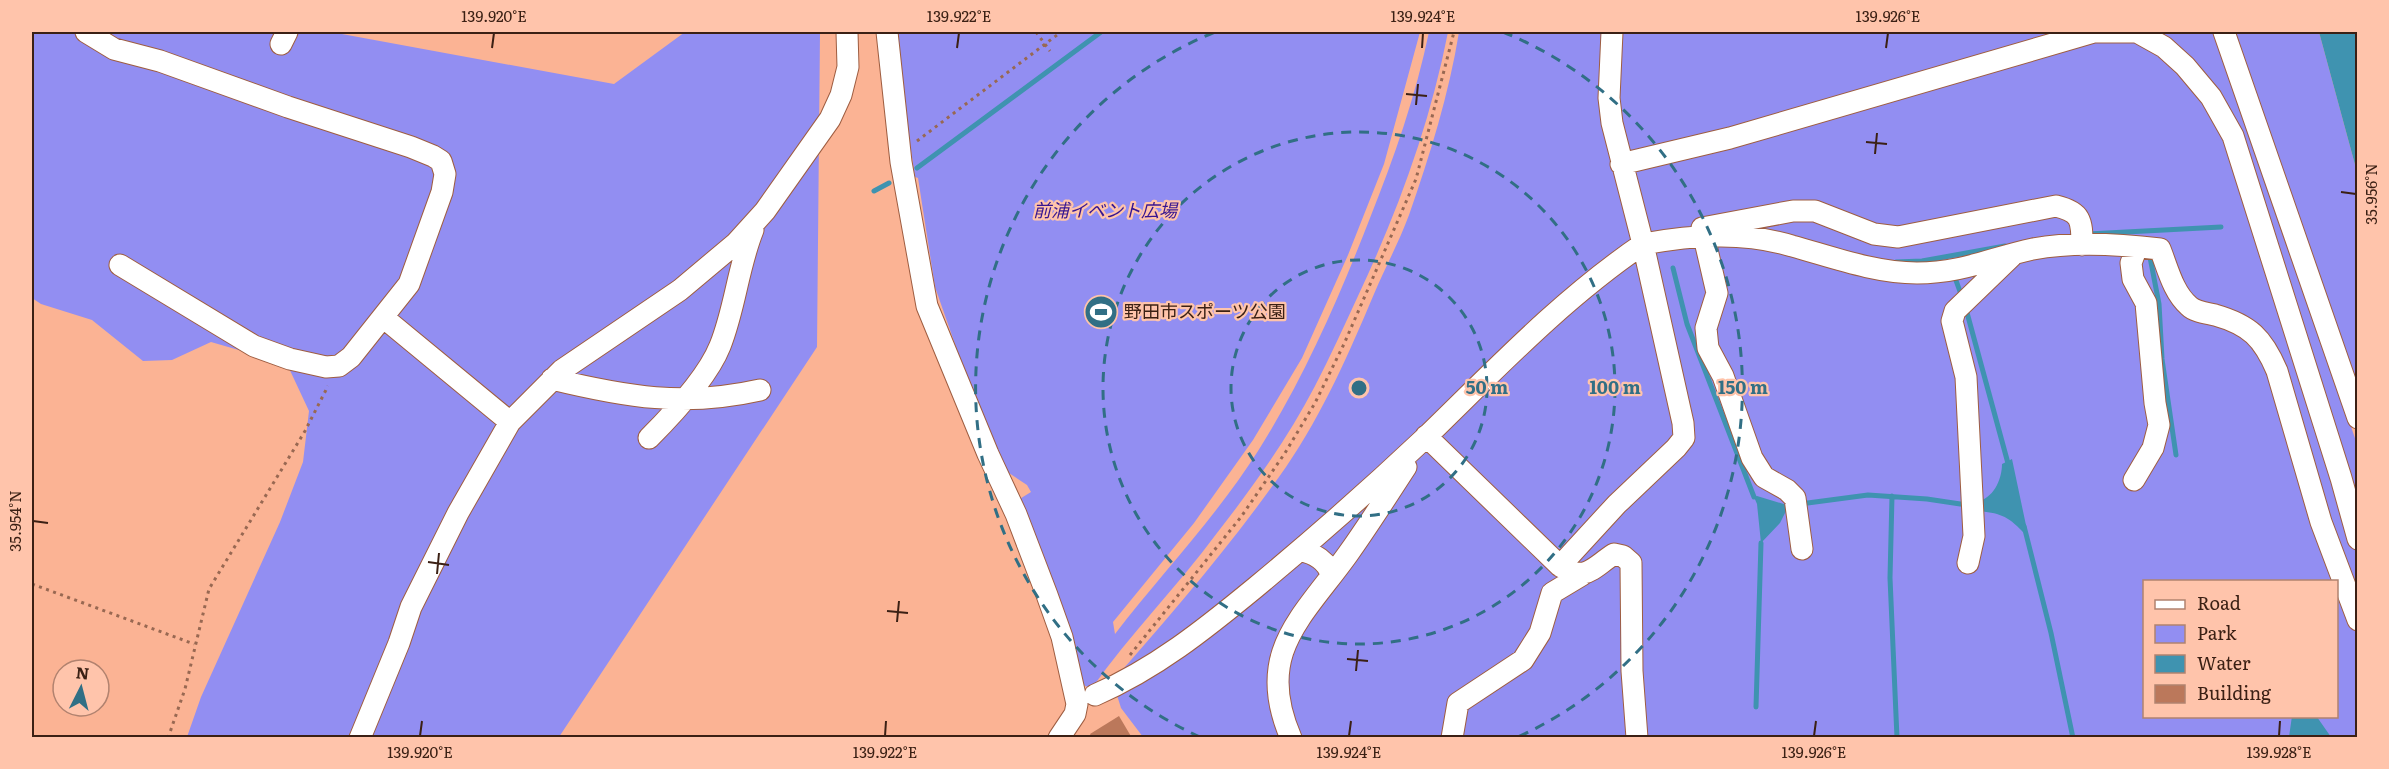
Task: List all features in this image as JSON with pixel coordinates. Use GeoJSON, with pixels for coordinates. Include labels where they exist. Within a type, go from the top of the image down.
{"type":"FeatureCollection","features":[{"type":"Feature","properties":{"kind":"street"},"geometry":{"type":"LineString","coordinates":[[86,32],[114,49],[160,61],[434,156],[441,162],[445,174],[442,192],[409,284],[351,357],[339,366],[326,367],[290,359],[254,346],[120,265]]}},
{"type":"Feature","properties":{"kind":"street"},"geometry":{"type":"LineString","coordinates":[[360,738],[411,608],[458,513],[510,422],[562,370],[680,290],[736,243],[756,221],[830,119],[841,95],[848,68],[847,32]]}},
{"type":"Feature","properties":{"kind":"street"},"geometry":{"type":"LineString","coordinates":[[887,32],[900,154],[927,306],[988,454],[1016,514],[1086,700]]}},
{"type":"Feature","properties":{"kind":"street"},"geometry":{"type":"LineString","coordinates":[[1560,566],[1617,504],[1677,448],[1684,438],[1683,423],[1643,244],[1621,164],[1610,98],[1612,32]]}},
{"type":"Feature","properties":{"kind":"street"},"geometry":{"type":"LineString","coordinates":[[1621,164],[1730,138],[2094,32],[2137,32],[2164,47],[2185,66],[2211,97],[2233,136],[2341,478],[2358,539]]}},
{"type":"Feature","properties":{"kind":"street"},"geometry":{"type":"LineString","coordinates":[[2224,32],[2358,418]]}},
{"type":"Feature","properties":{"kind":"street"},"geometry":{"type":"LineString","coordinates":[[1802,549],[1796,503],[1787,490],[1764,477],[1752,458],[1723,376],[1708,348],[1706,328],[1717,293],[1702,228],[1793,211],[1815,211],[1874,234],[1898,237],[2056,206],[2071,209],[2078,216],[2082,238]]}},
{"type":"Feature","properties":{"kind":"street"},"geometry":{"type":"LineString","coordinates":[[649,438],[683,400],[715,357],[721,344],[747,245],[756,221]]}},
{"type":"Feature","properties":{"kind":"street"},"geometry":{"type":"LineString","coordinates":[[1086,700],[1128,681],[1182,646],[1300,551],[1426,436],[1547,319],[1606,270],[1643,244],[1703,236],[1747,237],[1791,245],[1817,254],[1892,272],[1952,271],[2082,238],[2160,249],[2178,293],[2191,308],[2231,319],[2252,331],[2267,347],[2277,371],[2325,532],[2358,620]]}},
{"type":"Feature","properties":{"kind":"street"},"geometry":{"type":"LineString","coordinates":[[2134,480],[2153,448],[2159,425],[2146,303],[2133,279],[2131,262],[2145,248]]}},
{"type":"Feature","properties":{"kind":"street"},"geometry":{"type":"LineString","coordinates":[[1968,563],[1974,536],[1966,377],[1952,321],[1964,303],[2013,255]]}},
{"type":"Feature","properties":{"kind":"street"},"geometry":{"type":"LineString","coordinates":[[384,318],[510,422]]}},
{"type":"Feature","properties":{"kind":"street"},"geometry":{"type":"LineString","coordinates":[[552,379],[621,394],[683,400],[720,398],[760,390]]}},
{"type":"Feature","properties":{"kind":"street"},"geometry":{"type":"LineString","coordinates":[[1426,436],[1560,566],[1573,574],[1582,575]]}},
{"type":"Feature","properties":{"kind":"street"},"geometry":{"type":"LineString","coordinates":[[1291,738],[1282,715],[1278,682],[1278,668],[1290,634],[1299,617],[1331,576],[1426,436]]}},
{"type":"Feature","properties":{"kind":"street"},"geometry":{"type":"LineString","coordinates":[[1300,551],[1312,553],[1328,565],[1331,576]]}},
{"type":"Feature","properties":{"kind":"street"},"geometry":{"type":"LineString","coordinates":[[1452,738],[1458,703],[1523,660],[1540,633],[1552,593],[1614,554],[1623,555],[1631,564],[1632,671],[1637,738]]}},
{"type":"Feature","properties":{"kind":"street"},"geometry":{"type":"LineString","coordinates":[[1059,738],[1086,700],[1121,666]]}},
{"type":"Feature","properties":{"kind":"path"},"geometry":{"type":"LineString","coordinates":[[1036,32],[1050,51]]}},
{"type":"Feature","properties":{"kind":"path"},"geometry":{"type":"LineString","coordinates":[[900,154],[1061,32]]}},
{"type":"Feature","properties":{"kind":"path"},"geometry":{"type":"LineString","coordinates":[[1121,666],[1241,517],[1285,453],[1315,403],[1344,345],[1416,179],[1454,32]]}},
{"type":"Feature","properties":{"kind":"path"},"geometry":{"type":"LineString","coordinates":[[168,738],[185,689],[194,644],[209,590],[305,431],[339,366]]}},
{"type":"Feature","properties":{"kind":"path"},"geometry":{"type":"LineString","coordinates":[[32,584],[194,644]]}},
{"type":"Feature","properties":{"kind":"green space"},"geometry":{"type":"Polygon","coordinates":[[[32,32],[331,32],[614,84],[685,32],[820,32],[817,347],[559,737],[187,737],[201,697],[280,522],[303,462],[309,411],[287,364],[211,342],[172,360],[143,361],[92,320],[41,304],[32,298],[32,32]]]}},
{"type":"Feature","properties":{"kind":"green space","name":"野田市スポーツ公園"},"geometry":{"type":"Polygon","coordinates":[[[897,32],[1420,32],[1384,164],[1348,255],[1302,358],[1253,440],[1194,523],[1113,622],[1115,634],[1242,475],[1291,395],[1333,308],[1379,195],[1411,103],[1429,32],[1448,32],[1432,100],[1399,199],[1358,296],[1305,405],[1269,462],[1230,516],[1092,688],[1085,686],[1081,681],[1018,500],[1031,492],[1027,485],[1006,471],[985,430],[935,287],[918,178],[915,177],[909,137],[897,32]]]}},
{"type":"Feature","properties":{"kind":"green space"},"geometry":{"type":"Polygon","coordinates":[[[1459,32],[1606,32],[1636,238],[1258,580],[1109,685],[1178,606],[1244,524],[1286,467],[1324,404],[1409,215],[1438,124],[1459,32]]]}},
{"type":"Feature","properties":{"kind":"green space"},"geometry":{"type":"Polygon","coordinates":[[[1620,32],[2070,32],[1844,100],[1625,154],[1615,90],[1620,32]]]}},
{"type":"Feature","properties":{"kind":"green space"},"geometry":{"type":"Polygon","coordinates":[[[2151,32],[2215,32],[2357,444],[2357,525],[2237,134],[2151,32]]]}},
{"type":"Feature","properties":{"kind":"green space"},"geometry":{"type":"Polygon","coordinates":[[[2233,32],[2319,32],[2357,172],[2357,393],[2233,32]]]}},
{"type":"Feature","properties":{"kind":"green space"},"geometry":{"type":"Polygon","coordinates":[[[2111,36],[2163,51],[2213,108],[2334,473],[2357,556],[2357,737],[1298,738],[1287,714],[1289,647],[1422,447],[1430,446],[1559,574],[1679,451],[1628,169],[2111,36]]]}},
{"type":"Feature","properties":{"kind":"green space"},"geometry":{"type":"Polygon","coordinates":[[[1638,255],[1679,437],[1562,558],[1432,435],[1524,347],[1638,255]]]}},
{"type":"Feature","properties":{"kind":"green space"},"geometry":{"type":"Polygon","coordinates":[[[1392,474],[1335,564],[1314,546],[1392,474]]]}},
{"type":"Feature","properties":{"kind":"green space"},"geometry":{"type":"Polygon","coordinates":[[[1300,558],[1325,573],[1291,619],[1286,737],[1143,737],[1121,708],[1116,692],[1300,558]]]}},
{"type":"Feature","properties":{"kind":"water"},"geometry":{"type":"Polygon","coordinates":[[[2319,32],[2357,32],[2357,172],[2319,32]]]}},
{"type":"Feature","properties":{"kind":"water"},"geometry":{"type":"Polygon","coordinates":[[[2012,459],[2027,530],[2023,532],[2002,516],[1977,511],[1976,502],[1992,493],[1998,482],[2002,464],[2012,459]]]}},
{"type":"Feature","properties":{"kind":"water"},"geometry":{"type":"Polygon","coordinates":[[[1757,496],[1788,507],[1780,523],[1761,543],[1757,504],[1754,497],[1757,496]]]}},
{"type":"Feature","properties":{"kind":"water"},"geometry":{"type":"Polygon","coordinates":[[[2292,718],[2318,718],[2331,737],[2289,737],[2292,718]]]}},
{"type":"Feature","properties":{"kind":"building"},"geometry":{"type":"Polygon","coordinates":[[[1119,716],[1132,738],[1092,738],[1090,734],[1119,716]]]}},
{"type":"Feature","properties":{"kind":"waterway"},"geometry":{"type":"LineString","coordinates":[[917,168],[1101,32]]}},
{"type":"Feature","properties":{"kind":"waterway"},"geometry":{"type":"LineString","coordinates":[[874,191],[889,183]]}},
{"type":"Feature","properties":{"kind":"waterway"},"geometry":{"type":"LineString","coordinates":[[2088,234],[2221,227]]}},
{"type":"Feature","properties":{"kind":"waterway"},"geometry":{"type":"LineString","coordinates":[[1896,262],[1922,261],[2005,246]]}},
{"type":"Feature","properties":{"kind":"waterway"},"geometry":{"type":"LineString","coordinates":[[2149,252],[2159,304],[2162,359],[2176,455]]}},
{"type":"Feature","properties":{"kind":"waterway"},"geometry":{"type":"LineString","coordinates":[[1673,268],[1687,324],[1754,497]]}},
{"type":"Feature","properties":{"kind":"waterway"},"geometry":{"type":"LineString","coordinates":[[1954,275],[1962,297]]}},
{"type":"Feature","properties":{"kind":"waterway"},"geometry":{"type":"LineString","coordinates":[[1966,309],[2009,467]]}},
{"type":"Feature","properties":{"kind":"waterway"},"geometry":{"type":"LineString","coordinates":[[1800,504],[1868,495],[1927,499],[1967,505]]}},
{"type":"Feature","properties":{"kind":"waterway"},"geometry":{"type":"LineString","coordinates":[[1892,496],[1890,578],[1897,738]]}},
{"type":"Feature","properties":{"kind":"waterway"},"geometry":{"type":"LineString","coordinates":[[2024,526],[2051,633],[2073,738]]}},
{"type":"Feature","properties":{"kind":"waterway"},"geometry":{"type":"LineString","coordinates":[[1756,707],[1761,543]]}},
{"type":"Feature","properties":{"kind":"place","name":"野田市スポーツ公園"},"geometry":{"type":"Point","coordinates":[1101,312]}},
{"type":"Feature","properties":{"kind":"park label","name":"前浦イベント広場"},"geometry":{"type":"Point","coordinates":[1105,211]}}]}
